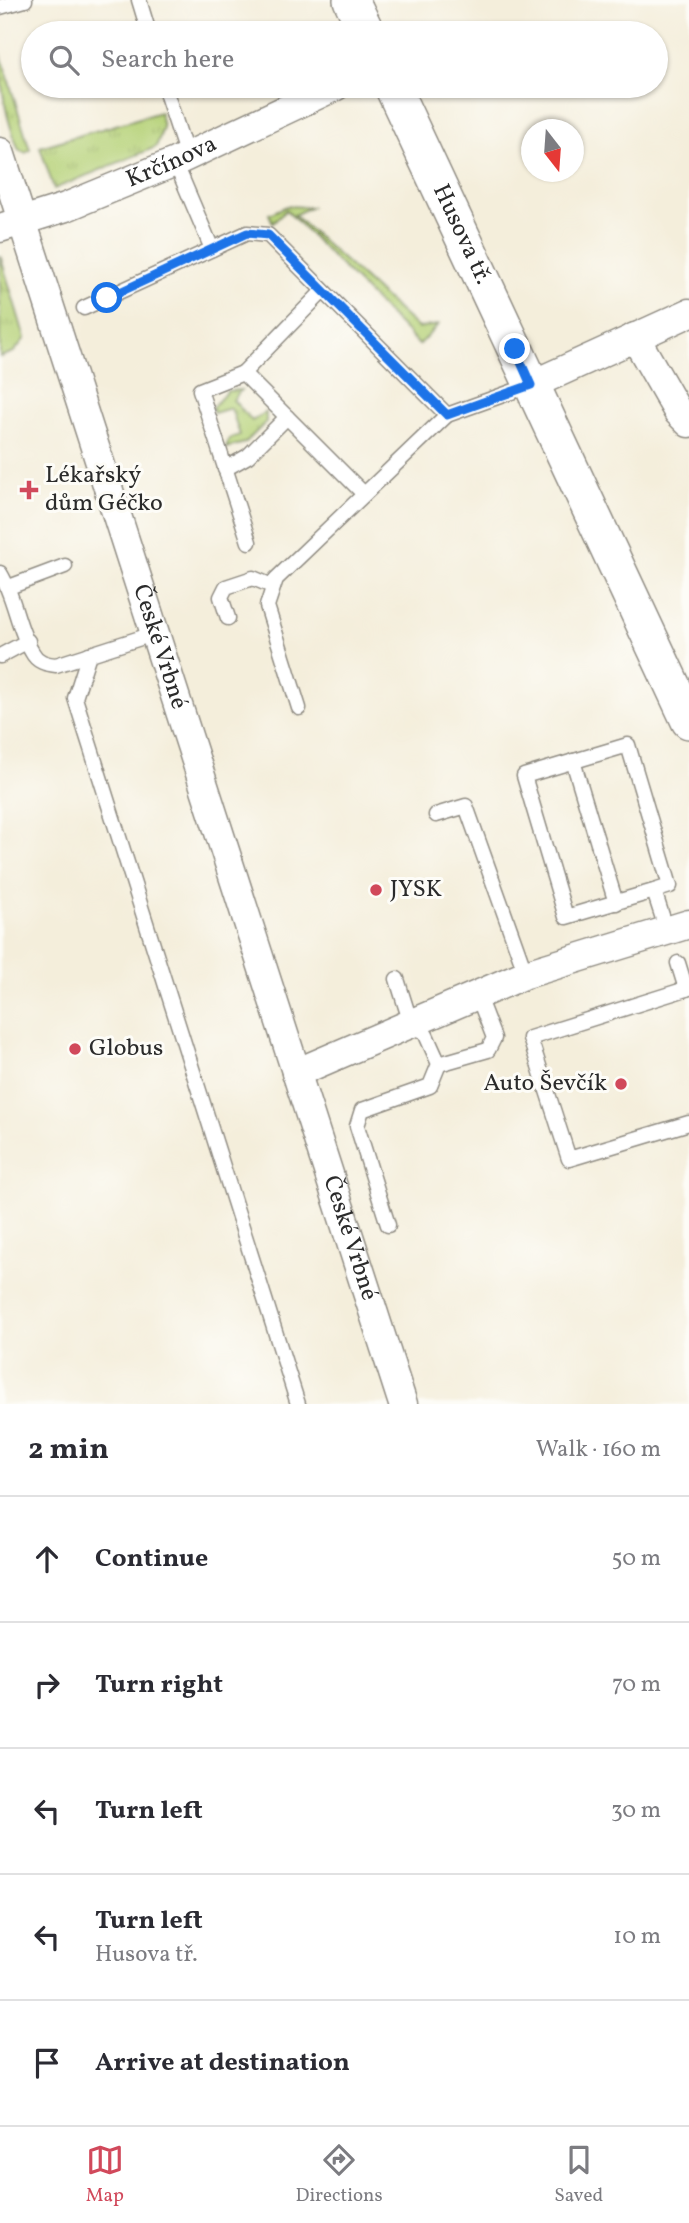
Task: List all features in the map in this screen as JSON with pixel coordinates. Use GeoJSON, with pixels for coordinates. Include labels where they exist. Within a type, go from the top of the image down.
{"type":"FeatureCollection","features":[{"type":"Feature","properties":{"kind":"street"},"geometry":{"type":"LineString","coordinates":[[351,0],[361,21]]}},
{"type":"Feature","properties":{"kind":"street","name":"Krčínova"},"geometry":{"type":"LineString","coordinates":[[10,225],[66,207],[181,159],[311,98]]}},
{"type":"Feature","properties":{"kind":"street","name":"Husova tř."},"geometry":{"type":"LineString","coordinates":[[398,98],[531,385]]}},
{"type":"Feature","properties":{"kind":"street","name":"České Vrbné"},"geometry":{"type":"LineString","coordinates":[[0,152],[10,225],[153,634],[403,1404]]}},
{"type":"Feature","properties":{"kind":"street"},"geometry":{"type":"LineString","coordinates":[[689,313],[531,385],[689,721]]}},
{"type":"Feature","properties":{"kind":"street"},"geometry":{"type":"LineString","coordinates":[[635,337],[678,412],[689,423]]}},
{"type":"Feature","properties":{"kind":"street"},"geometry":{"type":"LineString","coordinates":[[296,1073],[526,974],[678,928]]}},
{"type":"Feature","properties":{"kind":"lane"},"geometry":{"type":"LineString","coordinates":[[0,7],[21,0]]}},
{"type":"Feature","properties":{"kind":"lane"},"geometry":{"type":"LineString","coordinates":[[139,0],[145,21]]}},
{"type":"Feature","properties":{"kind":"lane"},"geometry":{"type":"LineString","coordinates":[[167,98],[181,159],[212,249]]}},
{"type":"Feature","properties":{"kind":"lane"},"geometry":{"type":"LineString","coordinates":[[84,308],[247,233],[268,235],[447,415]]}},
{"type":"Feature","properties":{"kind":"lane"},"geometry":{"type":"LineString","coordinates":[[249,542],[200,390],[243,373],[323,291]]}},
{"type":"Feature","properties":{"kind":"lane"},"geometry":{"type":"LineString","coordinates":[[243,373],[364,494]]}},
{"type":"Feature","properties":{"kind":"lane"},"geometry":{"type":"LineString","coordinates":[[299,708],[267,606],[276,579],[447,415],[531,385]]}},
{"type":"Feature","properties":{"kind":"lane"},"geometry":{"type":"LineString","coordinates":[[225,469],[248,456],[287,417]]}},
{"type":"Feature","properties":{"kind":"lane"},"geometry":{"type":"LineString","coordinates":[[9,587],[65,566]]}},
{"type":"Feature","properties":{"kind":"lane"},"geometry":{"type":"LineString","coordinates":[[0,573],[9,587],[32,653],[43,663],[56,664],[153,634]]}},
{"type":"Feature","properties":{"kind":"lane"},"geometry":{"type":"LineString","coordinates":[[228,618],[221,597],[226,587],[253,578],[272,586]]}},
{"type":"Feature","properties":{"kind":"lane"},"geometry":{"type":"LineString","coordinates":[[0,656],[28,640]]}},
{"type":"Feature","properties":{"kind":"lane"},"geometry":{"type":"LineString","coordinates":[[89,654],[75,698],[298,1404]]}},
{"type":"Feature","properties":{"kind":"lane"},"geometry":{"type":"LineString","coordinates":[[628,745],[670,886],[654,891],[566,917],[524,776],[628,745]]}},
{"type":"Feature","properties":{"kind":"lane"},"geometry":{"type":"LineString","coordinates":[[573,761],[616,902]]}},
{"type":"Feature","properties":{"kind":"lane"},"geometry":{"type":"LineString","coordinates":[[436,815],[466,806],[526,974]]}},
{"type":"Feature","properties":{"kind":"lane"},"geometry":{"type":"LineString","coordinates":[[654,891],[678,928]]}},
{"type":"Feature","properties":{"kind":"lane"},"geometry":{"type":"LineString","coordinates":[[678,962],[688,988],[530,1038],[569,1159],[689,1123]]}},
{"type":"Feature","properties":{"kind":"lane"},"geometry":{"type":"LineString","coordinates":[[388,1225],[358,1126],[362,1110],[430,1086],[439,1064],[426,1035],[407,1011],[397,979]]}},
{"type":"Feature","properties":{"kind":"lane"},"geometry":{"type":"LineString","coordinates":[[439,1064],[488,1050],[494,1038],[477,993]]}},
{"type":"Feature","properties":{"kind":"green space"},"geometry":{"type":"Polygon","coordinates":[[[0,52],[30,150],[25,153],[19,150],[7,114],[2,90],[0,52]]]}},
{"type":"Feature","properties":{"kind":"green space"},"geometry":{"type":"Polygon","coordinates":[[[160,112],[163,128],[156,147],[54,189],[40,147],[160,112]]]}},
{"type":"Feature","properties":{"kind":"green space"},"geometry":{"type":"Polygon","coordinates":[[[287,206],[310,207],[294,215],[418,328],[438,325],[419,345],[286,210],[273,223],[269,214],[287,206]]]}},
{"type":"Feature","properties":{"kind":"green space"},"geometry":{"type":"Polygon","coordinates":[[[0,255],[25,338],[14,352],[0,357],[0,255]]]}},
{"type":"Feature","properties":{"kind":"green space"},"geometry":{"type":"Polygon","coordinates":[[[241,390],[233,400],[252,421],[266,412],[266,422],[245,443],[226,448],[229,439],[240,435],[231,408],[214,413],[212,408],[227,391],[241,390]]]}},
{"type":"Feature","properties":{"kind":"place","name":"Lékařský dům Géčko"},"geometry":{"type":"Point","coordinates":[29,490]}},
{"type":"Feature","properties":{"kind":"place","name":"JYSK"},"geometry":{"type":"Point","coordinates":[376,890]}},
{"type":"Feature","properties":{"kind":"place","name":"Globus"},"geometry":{"type":"Point","coordinates":[75,1049]}},
{"type":"Feature","properties":{"kind":"place","name":"Auto Ševčík"},"geometry":{"type":"Point","coordinates":[621,1084]}},
{"type":"Feature","properties":{"kind":"route"},"geometry":{"type":"LineString","coordinates":[[107,298],[247,233],[268,235],[447,415],[531,385],[515,349]]}}]}
